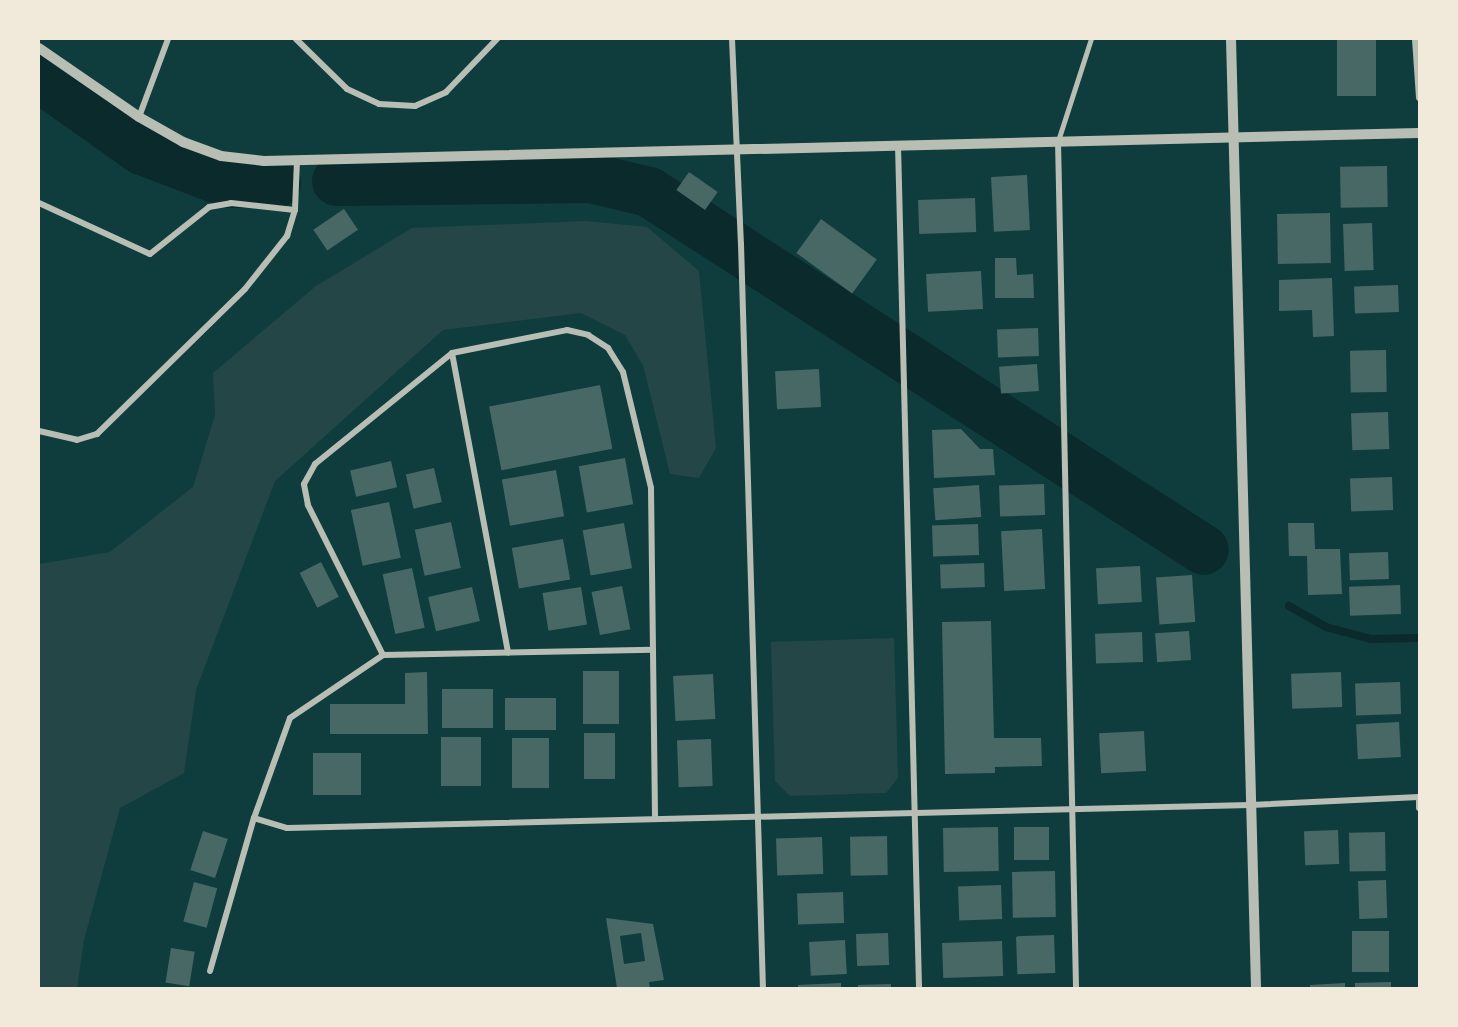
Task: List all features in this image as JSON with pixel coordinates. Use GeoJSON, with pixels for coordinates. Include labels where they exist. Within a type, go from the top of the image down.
{"type":"FeatureCollection","features":[{"type":"Feature","properties":{"kind":"street"},"geometry":{"type":"LineString","coordinates":[[139,117],[168,39]]}},
{"type":"Feature","properties":{"kind":"street"},"geometry":{"type":"LineString","coordinates":[[296,39],[347,89],[379,104],[415,106],[446,92],[497,39]]}},
{"type":"Feature","properties":{"kind":"street"},"geometry":{"type":"LineString","coordinates":[[732,39],[742,262],[763,988]]}},
{"type":"Feature","properties":{"kind":"street"},"geometry":{"type":"LineString","coordinates":[[1231,39],[1256,988]]}},
{"type":"Feature","properties":{"kind":"street"},"geometry":{"type":"LineString","coordinates":[[1415,39],[1419,99]]}},
{"type":"Feature","properties":{"kind":"street"},"geometry":{"type":"LineString","coordinates":[[39,48],[139,117],[183,142],[221,156],[297,160],[1419,133]]}},
{"type":"Feature","properties":{"kind":"street"},"geometry":{"type":"LineString","coordinates":[[1058,141],[1076,988]]}},
{"type":"Feature","properties":{"kind":"street"},"geometry":{"type":"LineString","coordinates":[[898,145],[919,988]]}},
{"type":"Feature","properties":{"kind":"street"},"geometry":{"type":"LineString","coordinates":[[39,431],[76,440],[97,434],[245,289],[288,237],[295,210],[297,160]]}},
{"type":"Feature","properties":{"kind":"street"},"geometry":{"type":"LineString","coordinates":[[39,203],[150,254],[209,207],[231,203],[295,210]]}},
{"type":"Feature","properties":{"kind":"street"},"geometry":{"type":"LineString","coordinates":[[383,655],[308,505],[304,484],[315,464],[452,353],[567,330],[588,335],[608,348],[623,372],[651,488],[655,819]]}},
{"type":"Feature","properties":{"kind":"street"},"geometry":{"type":"LineString","coordinates":[[452,353],[508,653]]}},
{"type":"Feature","properties":{"kind":"street"},"geometry":{"type":"LineString","coordinates":[[210,971],[254,818],[290,718],[383,655],[653,651]]}},
{"type":"Feature","properties":{"kind":"street"},"geometry":{"type":"LineString","coordinates":[[254,818],[287,828],[1072,810],[1419,797],[1419,808]]}},
{"type":"Feature","properties":{"kind":"lane"},"geometry":{"type":"LineString","coordinates":[[1058,141],[1091,39]]}},
{"type":"Feature","properties":{"kind":"shaded area"},"geometry":{"type":"Polygon","coordinates":[[[586,221],[647,227],[699,271],[716,448],[699,478],[670,474],[643,365],[625,335],[581,313],[443,330],[275,481],[196,690],[184,773],[120,808],[84,940],[77,988],[39,988],[39,564],[110,552],[193,487],[215,415],[213,373],[316,286],[412,228],[586,221]]]}},
{"type":"Feature","properties":{"kind":"shaded area"},"geometry":{"type":"Polygon","coordinates":[[[894,638],[898,778],[886,793],[790,796],[775,781],[771,642],[894,638]]]}},
{"type":"Feature","properties":{"kind":"building"},"geometry":{"type":"Polygon","coordinates":[[[1337,39],[1376,39],[1376,96],[1337,96],[1337,39]]]}},
{"type":"Feature","properties":{"kind":"building"},"geometry":{"type":"Polygon","coordinates":[[[1387,166],[1388,207],[1341,208],[1340,167],[1387,166]]]}},
{"type":"Feature","properties":{"kind":"building"},"geometry":{"type":"Polygon","coordinates":[[[689,172],[718,192],[705,210],[676,190],[689,172]]]}},
{"type":"Feature","properties":{"kind":"building"},"geometry":{"type":"Polygon","coordinates":[[[1027,175],[1030,230],[994,232],[991,177],[1027,175]]]}},
{"type":"Feature","properties":{"kind":"building"},"geometry":{"type":"Polygon","coordinates":[[[975,198],[976,232],[919,234],[918,200],[975,198]]]}},
{"type":"Feature","properties":{"kind":"building"},"geometry":{"type":"Polygon","coordinates":[[[344,209],[358,230],[327,250],[313,230],[344,209]]]}},
{"type":"Feature","properties":{"kind":"building"},"geometry":{"type":"Polygon","coordinates":[[[1330,213],[1331,263],[1278,264],[1277,214],[1330,213]]]}},
{"type":"Feature","properties":{"kind":"building"},"geometry":{"type":"Polygon","coordinates":[[[821,219],[877,260],[852,294],[796,253],[821,219]]]}},
{"type":"Feature","properties":{"kind":"building"},"geometry":{"type":"Polygon","coordinates":[[[1372,223],[1374,270],[1345,271],[1343,224],[1372,223]]]}},
{"type":"Feature","properties":{"kind":"building"},"geometry":{"type":"Polygon","coordinates":[[[995,258],[1016,258],[1017,275],[1033,274],[1034,298],[995,298],[995,258]]]}},
{"type":"Feature","properties":{"kind":"building"},"geometry":{"type":"Polygon","coordinates":[[[981,271],[983,309],[928,312],[926,274],[981,271]]]}},
{"type":"Feature","properties":{"kind":"building"},"geometry":{"type":"Polygon","coordinates":[[[1332,278],[1334,336],[1313,337],[1312,310],[1279,311],[1279,280],[1332,278]]]}},
{"type":"Feature","properties":{"kind":"building"},"geometry":{"type":"Polygon","coordinates":[[[1398,285],[1399,312],[1355,314],[1354,287],[1398,285]]]}},
{"type":"Feature","properties":{"kind":"building"},"geometry":{"type":"Polygon","coordinates":[[[1038,328],[1039,356],[998,357],[997,329],[1038,328]]]}},
{"type":"Feature","properties":{"kind":"building"},"geometry":{"type":"Polygon","coordinates":[[[1386,350],[1387,392],[1351,393],[1350,351],[1386,350]]]}},
{"type":"Feature","properties":{"kind":"building"},"geometry":{"type":"Polygon","coordinates":[[[1037,364],[1039,391],[1001,394],[999,367],[1037,364]]]}},
{"type":"Feature","properties":{"kind":"building"},"geometry":{"type":"Polygon","coordinates":[[[819,369],[821,407],[777,409],[775,371],[819,369]]]}},
{"type":"Feature","properties":{"kind":"building"},"geometry":{"type":"Polygon","coordinates":[[[600,385],[612,449],[501,470],[489,407],[600,385]]]}},
{"type":"Feature","properties":{"kind":"building"},"geometry":{"type":"Polygon","coordinates":[[[1388,412],[1389,449],[1352,450],[1351,413],[1388,412]]]}},
{"type":"Feature","properties":{"kind":"building"},"geometry":{"type":"Polygon","coordinates":[[[961,429],[980,449],[993,449],[995,475],[934,478],[932,430],[961,429]]]}},
{"type":"Feature","properties":{"kind":"building"},"geometry":{"type":"Polygon","coordinates":[[[625,458],[633,504],[587,512],[579,466],[625,458]]]}},
{"type":"Feature","properties":{"kind":"building"},"geometry":{"type":"Polygon","coordinates":[[[391,461],[397,487],[356,497],[350,470],[391,461]]]}},
{"type":"Feature","properties":{"kind":"building"},"geometry":{"type":"Polygon","coordinates":[[[434,468],[442,502],[414,509],[406,475],[434,468]]]}},
{"type":"Feature","properties":{"kind":"building"},"geometry":{"type":"Polygon","coordinates":[[[556,470],[564,516],[510,526],[502,480],[556,470]]]}},
{"type":"Feature","properties":{"kind":"building"},"geometry":{"type":"Polygon","coordinates":[[[1392,477],[1393,510],[1351,511],[1350,478],[1392,477]]]}},
{"type":"Feature","properties":{"kind":"building"},"geometry":{"type":"Polygon","coordinates":[[[1044,484],[1045,515],[1000,517],[999,486],[1044,484]]]}},
{"type":"Feature","properties":{"kind":"building"},"geometry":{"type":"Polygon","coordinates":[[[979,485],[981,517],[935,520],[933,488],[979,485]]]}},
{"type":"Feature","properties":{"kind":"building"},"geometry":{"type":"Polygon","coordinates":[[[389,502],[401,558],[363,566],[351,510],[389,502]]]}},
{"type":"Feature","properties":{"kind":"building"},"geometry":{"type":"Polygon","coordinates":[[[451,522],[461,568],[425,576],[415,530],[451,522]]]}},
{"type":"Feature","properties":{"kind":"building"},"geometry":{"type":"Polygon","coordinates":[[[624,523],[632,568],[591,576],[583,530],[624,523]]]}},
{"type":"Feature","properties":{"kind":"building"},"geometry":{"type":"Polygon","coordinates":[[[1288,523],[1314,523],[1315,549],[1340,549],[1342,594],[1308,595],[1307,556],[1289,556],[1288,523]]]}},
{"type":"Feature","properties":{"kind":"building"},"geometry":{"type":"Polygon","coordinates":[[[978,524],[979,555],[933,557],[932,526],[978,524]]]}},
{"type":"Feature","properties":{"kind":"building"},"geometry":{"type":"Polygon","coordinates":[[[1042,529],[1045,589],[1004,591],[1001,531],[1042,529]]]}},
{"type":"Feature","properties":{"kind":"building"},"geometry":{"type":"Polygon","coordinates":[[[563,539],[570,579],[519,588],[512,548],[563,539]]]}},
{"type":"Feature","properties":{"kind":"building"},"geometry":{"type":"Polygon","coordinates":[[[1388,552],[1389,579],[1350,580],[1349,553],[1388,552]]]}},
{"type":"Feature","properties":{"kind":"building"},"geometry":{"type":"Polygon","coordinates":[[[321,562],[339,597],[317,608],[300,573],[321,562]]]}},
{"type":"Feature","properties":{"kind":"building"},"geometry":{"type":"Polygon","coordinates":[[[984,563],[985,587],[941,589],[940,565],[984,563]]]}},
{"type":"Feature","properties":{"kind":"building"},"geometry":{"type":"Polygon","coordinates":[[[1140,566],[1142,602],[1098,604],[1096,568],[1140,566]]]}},
{"type":"Feature","properties":{"kind":"building"},"geometry":{"type":"Polygon","coordinates":[[[412,568],[425,628],[395,634],[383,574],[412,568]]]}},
{"type":"Feature","properties":{"kind":"building"},"geometry":{"type":"Polygon","coordinates":[[[1192,575],[1195,622],[1159,624],[1156,578],[1192,575]]]}},
{"type":"Feature","properties":{"kind":"building"},"geometry":{"type":"Polygon","coordinates":[[[1400,585],[1401,614],[1350,616],[1349,587],[1400,585]]]}},
{"type":"Feature","properties":{"kind":"building"},"geometry":{"type":"Polygon","coordinates":[[[622,586],[630,629],[600,635],[592,592],[622,586]]]}},
{"type":"Feature","properties":{"kind":"building"},"geometry":{"type":"Polygon","coordinates":[[[472,587],[480,621],[436,631],[428,597],[472,587]]]}},
{"type":"Feature","properties":{"kind":"building"},"geometry":{"type":"Polygon","coordinates":[[[581,587],[587,625],[548,631],[542,593],[581,587]]]}},
{"type":"Feature","properties":{"kind":"building"},"geometry":{"type":"Polygon","coordinates":[[[991,621],[994,738],[1041,738],[1042,766],[995,767],[995,773],[945,774],[942,622],[991,621]]]}},
{"type":"Feature","properties":{"kind":"building"},"geometry":{"type":"Polygon","coordinates":[[[1189,631],[1191,660],[1157,662],[1155,633],[1189,631]]]}},
{"type":"Feature","properties":{"kind":"building"},"geometry":{"type":"Polygon","coordinates":[[[1142,632],[1143,662],[1096,664],[1095,634],[1142,632]]]}},
{"type":"Feature","properties":{"kind":"building"},"geometry":{"type":"Polygon","coordinates":[[[583,671],[619,671],[619,724],[583,724],[583,671]]]}},
{"type":"Feature","properties":{"kind":"building"},"geometry":{"type":"Polygon","coordinates":[[[427,672],[428,734],[330,734],[330,704],[405,704],[405,673],[427,672]]]}},
{"type":"Feature","properties":{"kind":"building"},"geometry":{"type":"Polygon","coordinates":[[[1341,672],[1342,707],[1292,709],[1291,674],[1341,672]]]}},
{"type":"Feature","properties":{"kind":"building"},"geometry":{"type":"Polygon","coordinates":[[[713,674],[715,719],[675,721],[673,676],[713,674]]]}},
{"type":"Feature","properties":{"kind":"building"},"geometry":{"type":"Polygon","coordinates":[[[1400,682],[1401,714],[1356,716],[1355,684],[1400,682]]]}},
{"type":"Feature","properties":{"kind":"building"},"geometry":{"type":"Polygon","coordinates":[[[442,689],[493,689],[493,728],[442,728],[442,689]]]}},
{"type":"Feature","properties":{"kind":"building"},"geometry":{"type":"Polygon","coordinates":[[[505,698],[556,698],[556,730],[505,730],[505,698]]]}},
{"type":"Feature","properties":{"kind":"building"},"geometry":{"type":"Polygon","coordinates":[[[1399,722],[1401,757],[1358,759],[1356,724],[1399,722]]]}},
{"type":"Feature","properties":{"kind":"building"},"geometry":{"type":"Polygon","coordinates":[[[1144,731],[1146,771],[1101,773],[1099,733],[1144,731]]]}},
{"type":"Feature","properties":{"kind":"building"},"geometry":{"type":"Polygon","coordinates":[[[584,733],[615,733],[615,779],[584,779],[584,733]]]}},
{"type":"Feature","properties":{"kind":"building"},"geometry":{"type":"Polygon","coordinates":[[[441,737],[481,737],[481,786],[441,786],[441,737]]]}},
{"type":"Feature","properties":{"kind":"building"},"geometry":{"type":"Polygon","coordinates":[[[512,738],[549,738],[549,788],[512,788],[512,738]]]}},
{"type":"Feature","properties":{"kind":"building"},"geometry":{"type":"Polygon","coordinates":[[[711,739],[713,786],[679,787],[677,740],[711,739]]]}},
{"type":"Feature","properties":{"kind":"building"},"geometry":{"type":"Polygon","coordinates":[[[313,753],[361,753],[361,795],[313,795],[313,753]]]}},
{"type":"Feature","properties":{"kind":"building"},"geometry":{"type":"Polygon","coordinates":[[[998,827],[999,871],[944,872],[943,828],[998,827]]]}},
{"type":"Feature","properties":{"kind":"building"},"geometry":{"type":"Polygon","coordinates":[[[1014,827],[1049,827],[1049,860],[1014,860],[1014,827]]]}},
{"type":"Feature","properties":{"kind":"building"},"geometry":{"type":"Polygon","coordinates":[[[1338,830],[1339,864],[1305,865],[1304,831],[1338,830]]]}},
{"type":"Feature","properties":{"kind":"building"},"geometry":{"type":"Polygon","coordinates":[[[203,831],[228,839],[215,878],[190,870],[203,831]]]}},
{"type":"Feature","properties":{"kind":"building"},"geometry":{"type":"Polygon","coordinates":[[[1385,832],[1386,871],[1350,872],[1349,833],[1385,832]]]}},
{"type":"Feature","properties":{"kind":"building"},"geometry":{"type":"Polygon","coordinates":[[[887,836],[888,875],[851,876],[850,837],[887,836]]]}},
{"type":"Feature","properties":{"kind":"building"},"geometry":{"type":"Polygon","coordinates":[[[822,837],[823,874],[777,876],[776,839],[822,837]]]}},
{"type":"Feature","properties":{"kind":"building"},"geometry":{"type":"Polygon","coordinates":[[[1055,871],[1056,917],[1013,918],[1012,872],[1055,871]]]}},
{"type":"Feature","properties":{"kind":"building"},"geometry":{"type":"Polygon","coordinates":[[[1386,880],[1387,918],[1359,919],[1358,881],[1386,880]]]}},
{"type":"Feature","properties":{"kind":"building"},"geometry":{"type":"Polygon","coordinates":[[[194,882],[217,888],[207,928],[183,922],[194,882]]]}},
{"type":"Feature","properties":{"kind":"building"},"geometry":{"type":"Polygon","coordinates":[[[1001,885],[1002,919],[959,920],[958,887],[1001,885]]]}},
{"type":"Feature","properties":{"kind":"building"},"geometry":{"type":"Polygon","coordinates":[[[843,892],[844,923],[798,925],[797,894],[843,892]]]}},
{"type":"Feature","properties":{"kind":"building"},"geometry":{"type":"Polygon","coordinates":[[[606,918],[653,924],[664,980],[649,982],[650,988],[617,988],[606,918]],[[641,933],[620,936],[624,964],[645,961],[641,933]]]}},
{"type":"Feature","properties":{"kind":"building"},"geometry":{"type":"Polygon","coordinates":[[[1352,931],[1389,931],[1389,972],[1352,972],[1352,931]]]}},
{"type":"Feature","properties":{"kind":"building"},"geometry":{"type":"Polygon","coordinates":[[[888,933],[889,965],[857,966],[856,934],[888,933]]]}},
{"type":"Feature","properties":{"kind":"building"},"geometry":{"type":"Polygon","coordinates":[[[1054,935],[1055,973],[1017,974],[1016,936],[1054,935]]]}},
{"type":"Feature","properties":{"kind":"building"},"geometry":{"type":"Polygon","coordinates":[[[845,940],[847,974],[811,976],[809,942],[845,940]]]}},
{"type":"Feature","properties":{"kind":"building"},"geometry":{"type":"Polygon","coordinates":[[[1002,941],[1003,976],[943,978],[942,943],[1002,941]]]}},
{"type":"Feature","properties":{"kind":"building"},"geometry":{"type":"Polygon","coordinates":[[[171,948],[195,952],[189,986],[166,983],[171,948]]]}},
{"type":"Feature","properties":{"kind":"building"},"geometry":{"type":"Polygon","coordinates":[[[1391,982],[1391,988],[1355,988],[1355,983],[1391,982]]]}},
{"type":"Feature","properties":{"kind":"building"},"geometry":{"type":"Polygon","coordinates":[[[841,983],[841,988],[798,988],[798,985],[841,983]]]}},
{"type":"Feature","properties":{"kind":"building"},"geometry":{"type":"Polygon","coordinates":[[[1345,983],[1345,988],[1310,988],[1310,985],[1345,983]]]}},
{"type":"Feature","properties":{"kind":"building"},"geometry":{"type":"Polygon","coordinates":[[[891,984],[891,988],[858,988],[858,985],[891,984]]]}},
{"type":"Feature","properties":{"kind":"waterway"},"geometry":{"type":"LineString","coordinates":[[39,77],[142,150],[229,183],[276,183]]}},
{"type":"Feature","properties":{"kind":"waterway"},"geometry":{"type":"LineString","coordinates":[[337,181],[590,178],[649,192],[1204,550]]}},
{"type":"Feature","properties":{"kind":"waterway"},"geometry":{"type":"LineString","coordinates":[[1289,606],[1326,627],[1371,639],[1417,638]]}}]}
